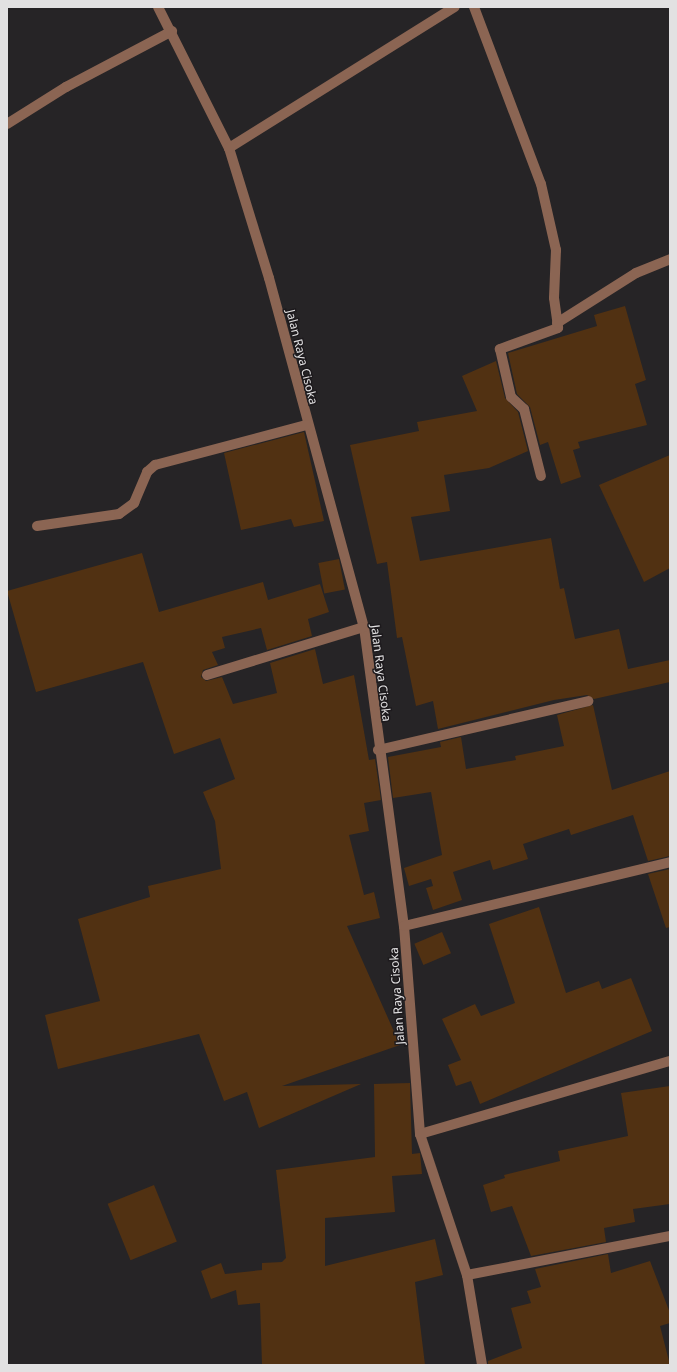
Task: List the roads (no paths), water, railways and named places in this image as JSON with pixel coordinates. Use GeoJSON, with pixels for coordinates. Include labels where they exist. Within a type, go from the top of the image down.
{"type":"FeatureCollection","features":[{"type":"Feature","properties":{"kind":"street","name":"Jalan Raya Cisoka"},"geometry":{"type":"LineString","coordinates":[[158,7],[172,31],[229,148],[269,278],[306,425],[364,627],[378,750],[404,926],[420,1134],[467,1275],[482,1365]]}},
{"type":"Feature","properties":{"kind":"street"},"geometry":{"type":"LineString","coordinates":[[229,148],[455,7]]}},
{"type":"Feature","properties":{"kind":"street"},"geometry":{"type":"LineString","coordinates":[[474,7],[541,184],[556,250],[558,328],[500,349],[511,397],[524,408],[541,476]]}},
{"type":"Feature","properties":{"kind":"street"},"geometry":{"type":"LineString","coordinates":[[7,124],[66,87],[172,31]]}},
{"type":"Feature","properties":{"kind":"street"},"geometry":{"type":"LineString","coordinates":[[557,323],[636,273],[670,259]]}},
{"type":"Feature","properties":{"kind":"street"},"geometry":{"type":"LineString","coordinates":[[37,526],[119,514],[134,503],[147,472],[160,463],[306,425]]}},
{"type":"Feature","properties":{"kind":"street"},"geometry":{"type":"LineString","coordinates":[[208,675],[364,627]]}},
{"type":"Feature","properties":{"kind":"street"},"geometry":{"type":"LineString","coordinates":[[378,750],[588,701]]}},
{"type":"Feature","properties":{"kind":"street"},"geometry":{"type":"LineString","coordinates":[[404,926],[670,862]]}},
{"type":"Feature","properties":{"kind":"street"},"geometry":{"type":"LineString","coordinates":[[420,1134],[670,1061]]}},
{"type":"Feature","properties":{"kind":"street"},"geometry":{"type":"LineString","coordinates":[[467,1275],[670,1236]]}}]}
